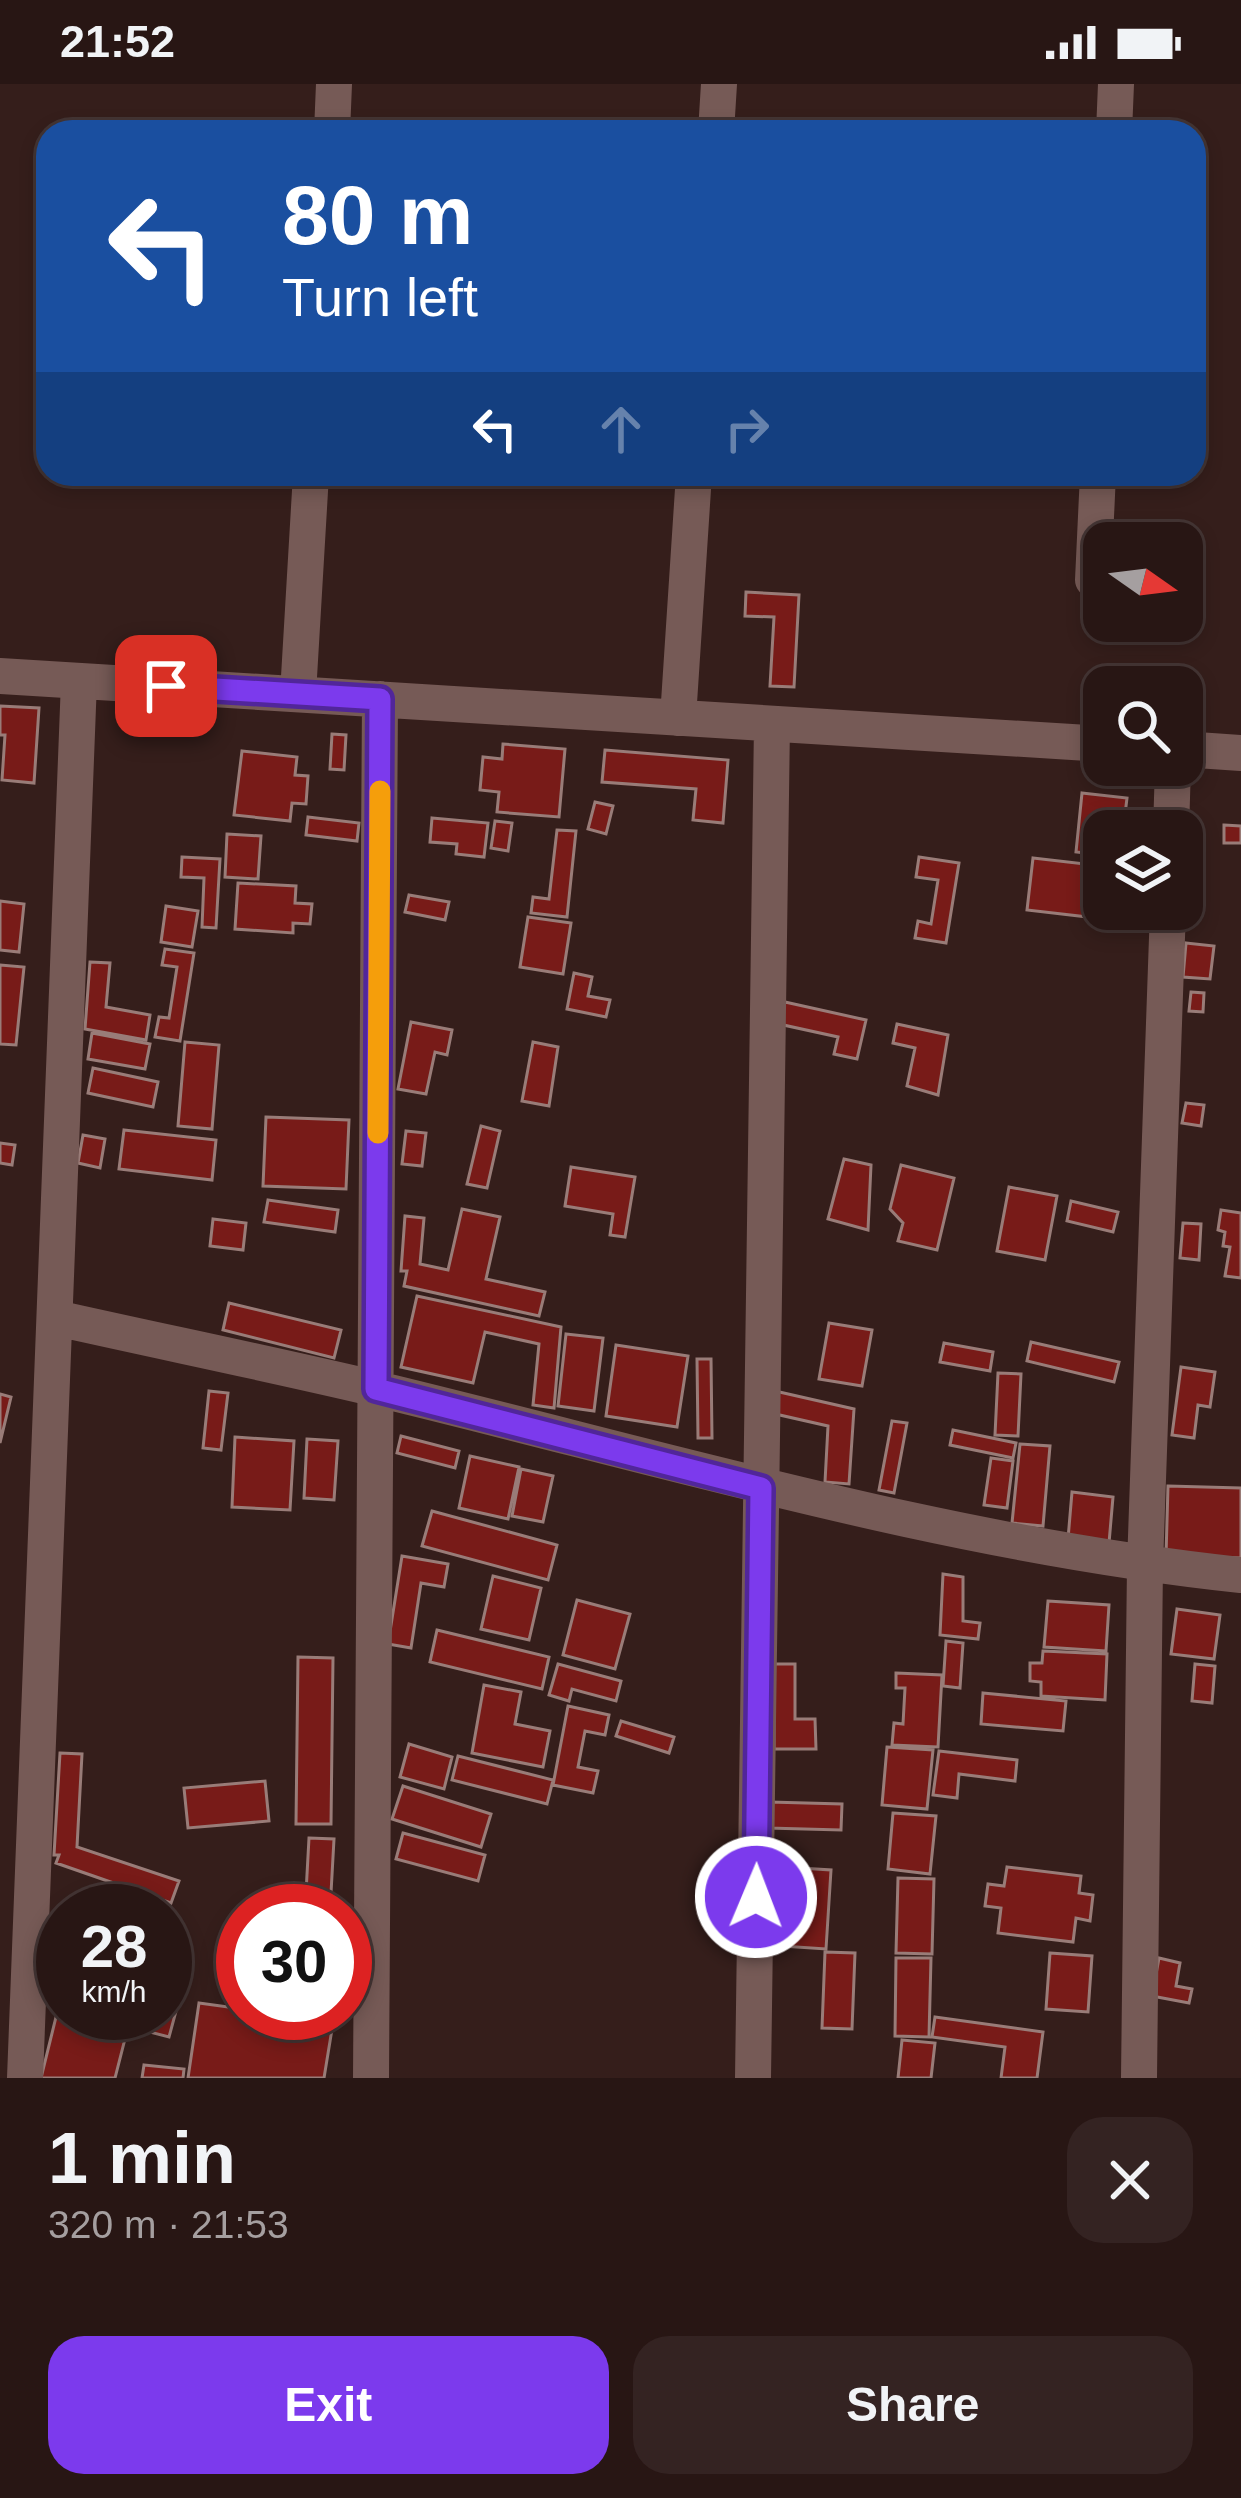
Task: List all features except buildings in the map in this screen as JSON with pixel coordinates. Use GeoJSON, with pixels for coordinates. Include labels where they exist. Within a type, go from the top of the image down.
{"type":"FeatureCollection","features":[{"type":"Feature","properties":{"kind":"street"},"geometry":{"type":"LineString","coordinates":[[332,120],[334,84]]}},
{"type":"Feature","properties":{"kind":"street"},"geometry":{"type":"LineString","coordinates":[[717,120],[719,84]]}},
{"type":"Feature","properties":{"kind":"street"},"geometry":{"type":"LineString","coordinates":[[1114,120],[1116,84]]}},
{"type":"Feature","properties":{"kind":"street"},"geometry":{"type":"LineString","coordinates":[[298,694],[310,486]]}},
{"type":"Feature","properties":{"kind":"street"},"geometry":{"type":"LineString","coordinates":[[678,718],[693,486]]}},
{"type":"Feature","properties":{"kind":"street"},"geometry":{"type":"LineString","coordinates":[[1096,522],[1097,486]]}},
{"type":"Feature","properties":{"kind":"street"},"geometry":{"type":"LineString","coordinates":[[0,676],[1083,743]]}},
{"type":"Feature","properties":{"kind":"street"},"geometry":{"type":"LineString","coordinates":[[25,2078],[16,1909],[56,1318],[79,681]]}},
{"type":"Feature","properties":{"kind":"street"},"geometry":{"type":"LineString","coordinates":[[371,2078],[380,699]]}},
{"type":"Feature","properties":{"kind":"street"},"geometry":{"type":"LineString","coordinates":[[753,2078],[772,724]]}},
{"type":"Feature","properties":{"kind":"street"},"geometry":{"type":"LineString","coordinates":[[1203,750],[1241,753]]}},
{"type":"Feature","properties":{"kind":"street"},"geometry":{"type":"LineString","coordinates":[[1138,2078],[1145,1565],[1167,930]]}},
{"type":"Feature","properties":{"kind":"street"},"geometry":{"type":"LineString","coordinates":[[56,1318],[376,1389],[761,1488],[1145,1565],[1241,1575]]}},
{"type":"Feature","properties":{"kind":"slow traffic"},"geometry":{"type":"LineString","coordinates":[[378,1133],[380,791]]}},
{"type":"Feature","properties":{"kind":"route"},"geometry":{"type":"LineString","coordinates":[[166,686],[380,699],[376,1389],[761,1488],[756,1897]]}}]}
